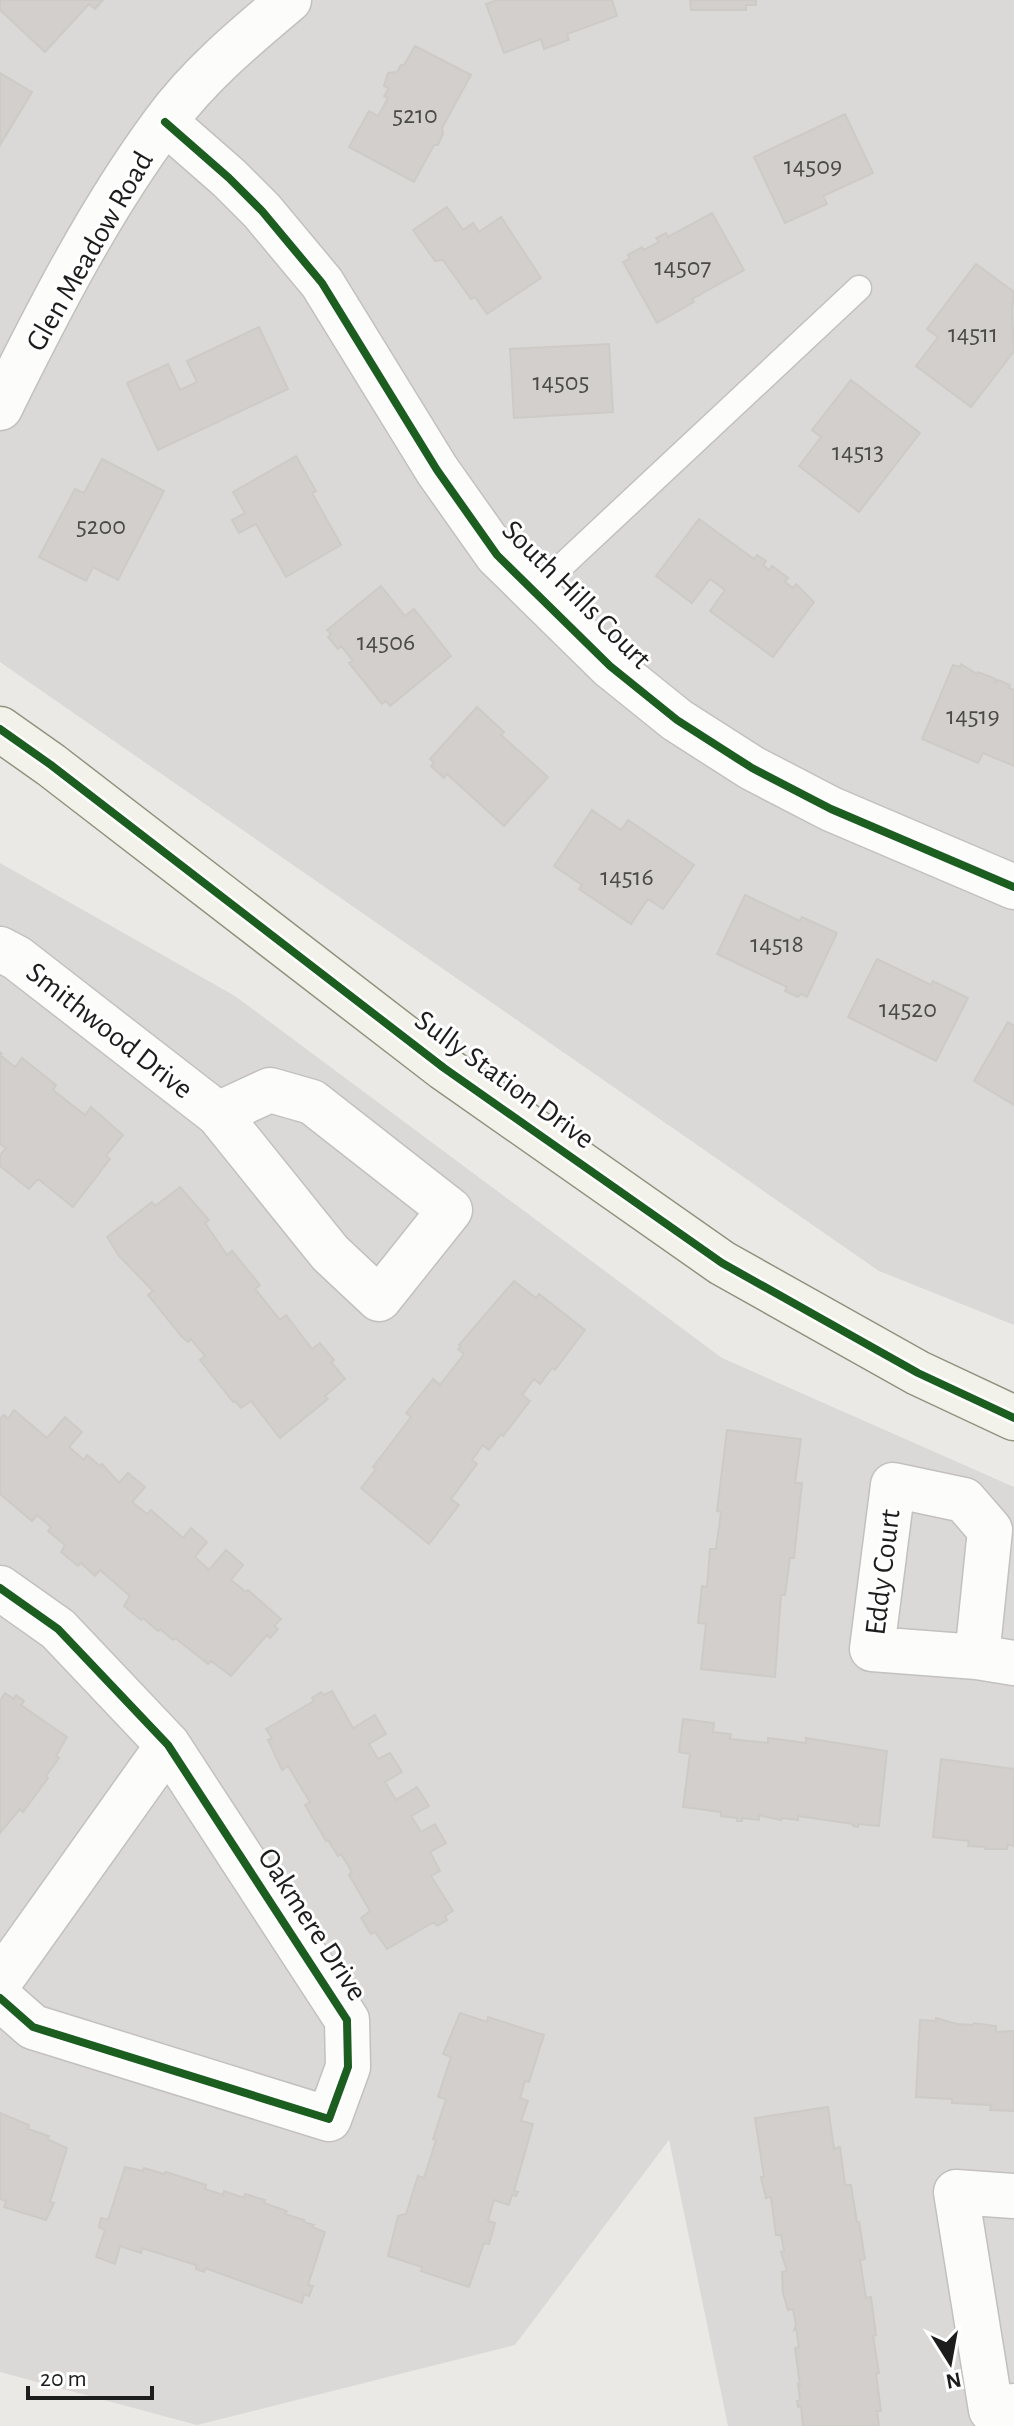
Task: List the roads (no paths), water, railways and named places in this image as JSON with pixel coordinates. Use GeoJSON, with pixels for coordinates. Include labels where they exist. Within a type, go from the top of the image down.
{"type":"FeatureCollection","features":[{"type":"Feature","properties":{"kind":"street","name":"Glen Meadow Road"},"geometry":{"type":"LineString","coordinates":[[0,408],[94,231],[165,122],[232,48],[289,0]]}},
{"type":"Feature","properties":{"kind":"street","name":"South Hills Court"},"geometry":{"type":"LineString","coordinates":[[165,122],[262,211],[322,283],[437,470],[497,555],[610,666],[677,720],[752,768],[831,809],[1014,887]]}},
{"type":"Feature","properties":{"kind":"street","name":"Sully Station Drive"},"geometry":{"type":"LineString","coordinates":[[0,729],[63,774],[444,1068],[722,1263],[918,1373],[1014,1418]]}},
{"type":"Feature","properties":{"kind":"street","name":"Smithwood Drive"},"geometry":{"type":"LineString","coordinates":[[0,949],[17,958],[218,1114],[330,1253],[379,1299],[450,1210],[312,1102],[270,1090],[218,1114]]}},
{"type":"Feature","properties":{"kind":"street","name":"Oakmere Drive"},"geometry":{"type":"LineString","coordinates":[[0,1588],[58,1629],[168,1745],[347,2020],[348,2067],[329,2119],[33,2027],[0,1998]]}},
{"type":"Feature","properties":{"kind":"street"},"geometry":{"type":"LineString","coordinates":[[0,1981],[168,1745]]}},
{"type":"Feature","properties":{"kind":"street"},"geometry":{"type":"LineString","coordinates":[[1014,2196],[956,2192],[991,2410],[1014,2406]]}},
{"type":"Feature","properties":{"kind":"lane"},"geometry":{"type":"LineString","coordinates":[[534,592],[859,288]]}}]}
